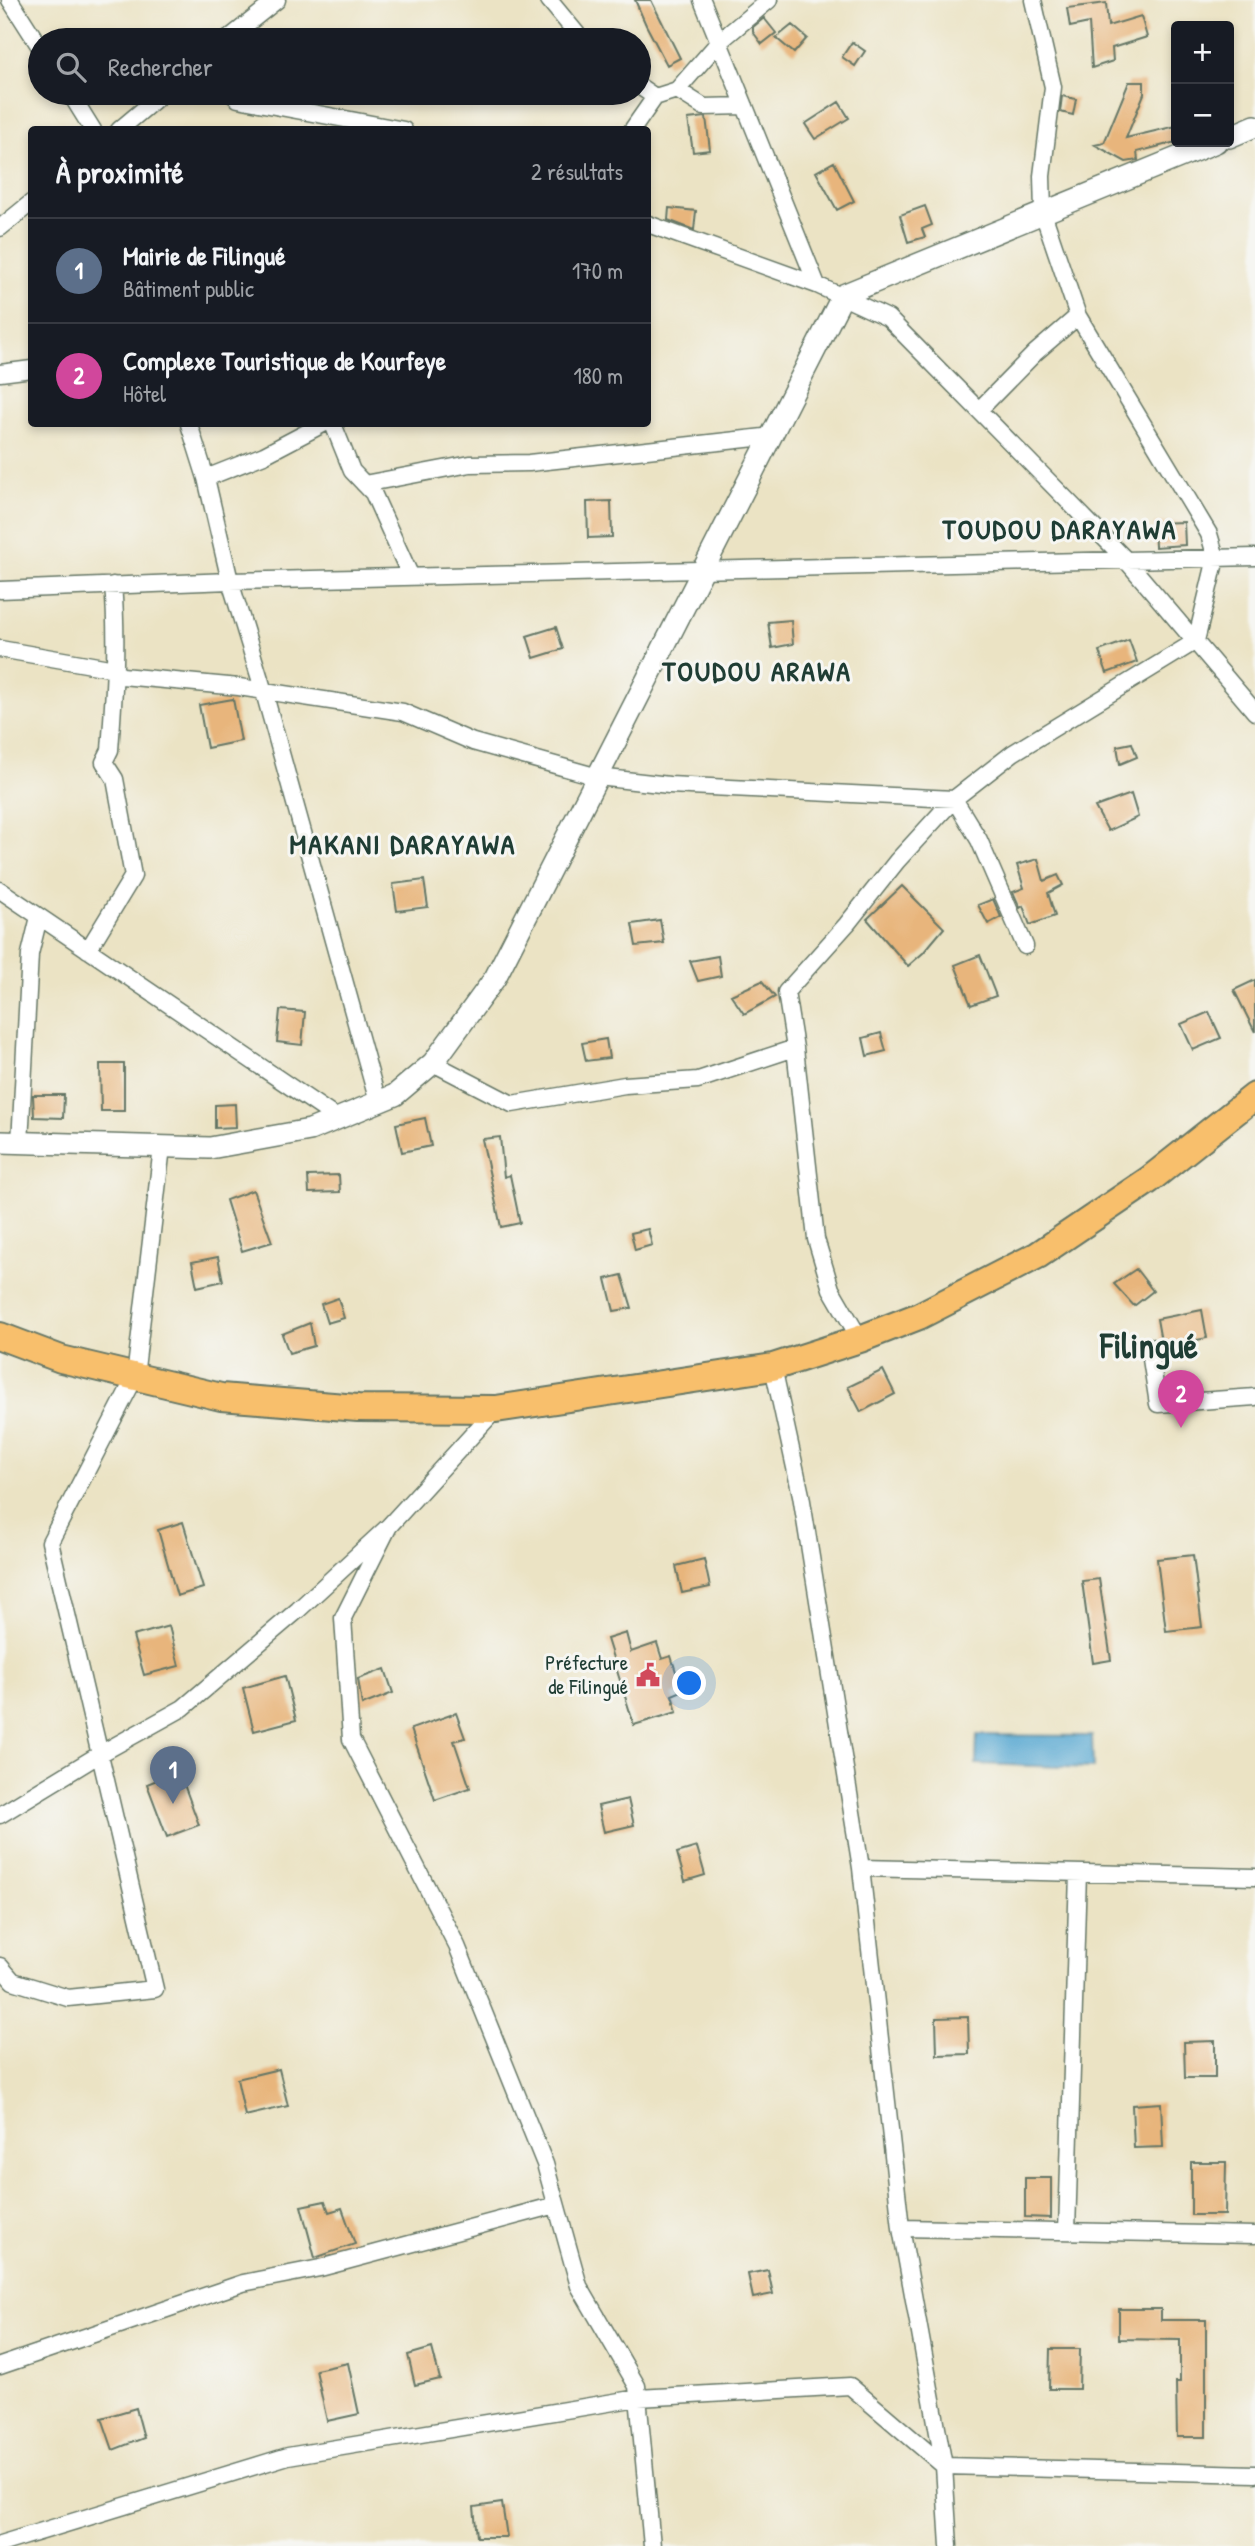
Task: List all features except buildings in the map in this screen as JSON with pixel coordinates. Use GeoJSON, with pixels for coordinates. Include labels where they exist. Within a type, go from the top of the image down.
{"type":"FeatureCollection","features":[{"type":"Feature","properties":{"kind":"main road"},"geometry":{"type":"LineString","coordinates":[[0,1336],[61,1359],[234,1398],[358,1408],[496,1409],[772,1367],[860,1339],[919,1316],[1038,1255],[1149,1180],[1255,1096]]}},
{"type":"Feature","properties":{"kind":"street"},"geometry":{"type":"LineString","coordinates":[[10,0],[28,28]]}},
{"type":"Feature","properties":{"kind":"street"},"geometry":{"type":"LineString","coordinates":[[242,28],[277,0]]}},
{"type":"Feature","properties":{"kind":"street"},"geometry":{"type":"LineString","coordinates":[[548,0],[572,28]]}},
{"type":"Feature","properties":{"kind":"street"},"geometry":{"type":"LineString","coordinates":[[702,0],[817,285]]}},
{"type":"Feature","properties":{"kind":"street"},"geometry":{"type":"LineString","coordinates":[[651,103],[655,97],[677,90],[719,42],[769,0]]}},
{"type":"Feature","properties":{"kind":"street"},"geometry":{"type":"LineString","coordinates":[[860,1339],[831,1289],[816,1239],[795,1048],[786,992],[954,799],[1013,753],[1196,641],[1216,558],[1209,534],[1078,316],[1043,213],[1042,176],[1053,88],[1032,0]]}},
{"type":"Feature","properties":{"kind":"street"},"geometry":{"type":"LineString","coordinates":[[677,90],[704,107],[745,106]]}},
{"type":"Feature","properties":{"kind":"street"},"geometry":{"type":"LineString","coordinates":[[651,94],[655,97]]}},
{"type":"Feature","properties":{"kind":"street"},"geometry":{"type":"LineString","coordinates":[[77,105],[90,126]]}},
{"type":"Feature","properties":{"kind":"street"},"geometry":{"type":"LineString","coordinates":[[124,126],[149,105]]}},
{"type":"Feature","properties":{"kind":"street"},"geometry":{"type":"LineString","coordinates":[[270,105],[383,126]]}},
{"type":"Feature","properties":{"kind":"street"},"geometry":{"type":"LineString","coordinates":[[635,126],[649,105]]}},
{"type":"Feature","properties":{"kind":"street"},"geometry":{"type":"LineString","coordinates":[[1234,135],[1255,126]]}},
{"type":"Feature","properties":{"kind":"street"},"geometry":{"type":"LineString","coordinates":[[39,917],[30,954],[10,1142],[210,1148],[310,1130],[395,1095],[433,1063],[495,978],[843,295],[1204,147]]}},
{"type":"Feature","properties":{"kind":"street"},"geometry":{"type":"LineString","coordinates":[[0,228],[28,205]]}},
{"type":"Feature","properties":{"kind":"street"},"geometry":{"type":"LineString","coordinates":[[651,225],[843,295],[888,318],[1126,560],[1255,712]]}},
{"type":"Feature","properties":{"kind":"street"},"geometry":{"type":"LineString","coordinates":[[979,410],[1035,353],[1078,316]]}},
{"type":"Feature","properties":{"kind":"street"},"geometry":{"type":"LineString","coordinates":[[0,373],[28,370]]}},
{"type":"Feature","properties":{"kind":"street"},"geometry":{"type":"LineString","coordinates":[[190,427],[206,478],[230,581],[264,692],[378,1102]]}},
{"type":"Feature","properties":{"kind":"street"},"geometry":{"type":"LineString","coordinates":[[206,478],[264,455],[318,427]]}},
{"type":"Feature","properties":{"kind":"street"},"geometry":{"type":"LineString","coordinates":[[334,427],[352,471],[373,494],[411,577]]}},
{"type":"Feature","properties":{"kind":"street"},"geometry":{"type":"LineString","coordinates":[[364,484],[470,464],[529,463],[773,436]]}},
{"type":"Feature","properties":{"kind":"street"},"geometry":{"type":"LineString","coordinates":[[0,590],[230,581],[1255,557]]}},
{"type":"Feature","properties":{"kind":"street"},"geometry":{"type":"LineString","coordinates":[[88,950],[133,876],[115,779],[104,762],[110,750],[115,671],[116,617],[113,585]]}},
{"type":"Feature","properties":{"kind":"street"},"geometry":{"type":"LineString","coordinates":[[0,649],[109,668],[122,676],[239,687],[403,712],[473,742],[598,777],[668,785],[954,799]]}},
{"type":"Feature","properties":{"kind":"street"},"geometry":{"type":"LineString","coordinates":[[954,799],[979,840],[1025,946]]}},
{"type":"Feature","properties":{"kind":"street"},"geometry":{"type":"LineString","coordinates":[[0,890],[338,1119]]}},
{"type":"Feature","properties":{"kind":"street"},"geometry":{"type":"LineString","coordinates":[[433,1063],[512,1104],[625,1085],[698,1080],[795,1048]]}},
{"type":"Feature","properties":{"kind":"street"},"geometry":{"type":"LineString","coordinates":[[0,1966],[7,1981],[68,1998],[155,1989],[50,1542],[135,1377],[162,1147]]}},
{"type":"Feature","properties":{"kind":"street"},"geometry":{"type":"LineString","coordinates":[[1149,1346],[1158,1404],[1255,1397]]}},
{"type":"Feature","properties":{"kind":"street"},"geometry":{"type":"LineString","coordinates":[[772,1367],[801,1495],[861,1868],[901,2228],[944,2466],[949,2546]]}},
{"type":"Feature","properties":{"kind":"street"},"geometry":{"type":"LineString","coordinates":[[0,1815],[100,1754],[183,1708],[298,1610],[389,1527],[496,1409]]}},
{"type":"Feature","properties":{"kind":"street"},"geometry":{"type":"LineString","coordinates":[[389,1527],[343,1618],[351,1739],[457,1946],[545,2164],[579,2286],[637,2386],[652,2546]]}},
{"type":"Feature","properties":{"kind":"street"},"geometry":{"type":"LineString","coordinates":[[861,1868],[1255,1877]]}},
{"type":"Feature","properties":{"kind":"street"},"geometry":{"type":"LineString","coordinates":[[1067,2231],[1078,1873]]}},
{"type":"Feature","properties":{"kind":"street"},"geometry":{"type":"LineString","coordinates":[[0,2366],[243,2283],[320,2269],[556,2205]]}},
{"type":"Feature","properties":{"kind":"street"},"geometry":{"type":"LineString","coordinates":[[901,2228],[1255,2235]]}},
{"type":"Feature","properties":{"kind":"street"},"geometry":{"type":"LineString","coordinates":[[0,2544],[288,2456],[638,2398],[850,2386],[944,2466],[1255,2474]]}},
{"type":"Feature","properties":{"kind":"water"},"geometry":{"type":"Polygon","coordinates":[[[977,1735],[1092,1736],[1093,1768],[976,1764],[977,1735]]]}},
{"type":"Feature","properties":{"kind":"place","name":"Complexe Touristique de Kourfeye"},"geometry":{"type":"Point","coordinates":[1181,1428]}},
{"type":"Feature","properties":{"kind":"place","name":"Préfecture de Filingué"},"geometry":{"type":"Point","coordinates":[648,1675]}},
{"type":"Feature","properties":{"kind":"place","name":"Mairie de Filingué"},"geometry":{"type":"Point","coordinates":[173,1804]}},
{"type":"Feature","properties":{"kind":"district","name":"TOUDOU DARAYAWA"},"geometry":{"type":"Point","coordinates":[1060,529]}},
{"type":"Feature","properties":{"kind":"district","name":"TOUDOU ARAWA"},"geometry":{"type":"Point","coordinates":[757,671]}},
{"type":"Feature","properties":{"kind":"district","name":"MAKANI DARAYAWA"},"geometry":{"type":"Point","coordinates":[403,844]}},
{"type":"Feature","properties":{"kind":"district","name":"Filingué"},"geometry":{"type":"Point","coordinates":[1149,1346]}}]}
